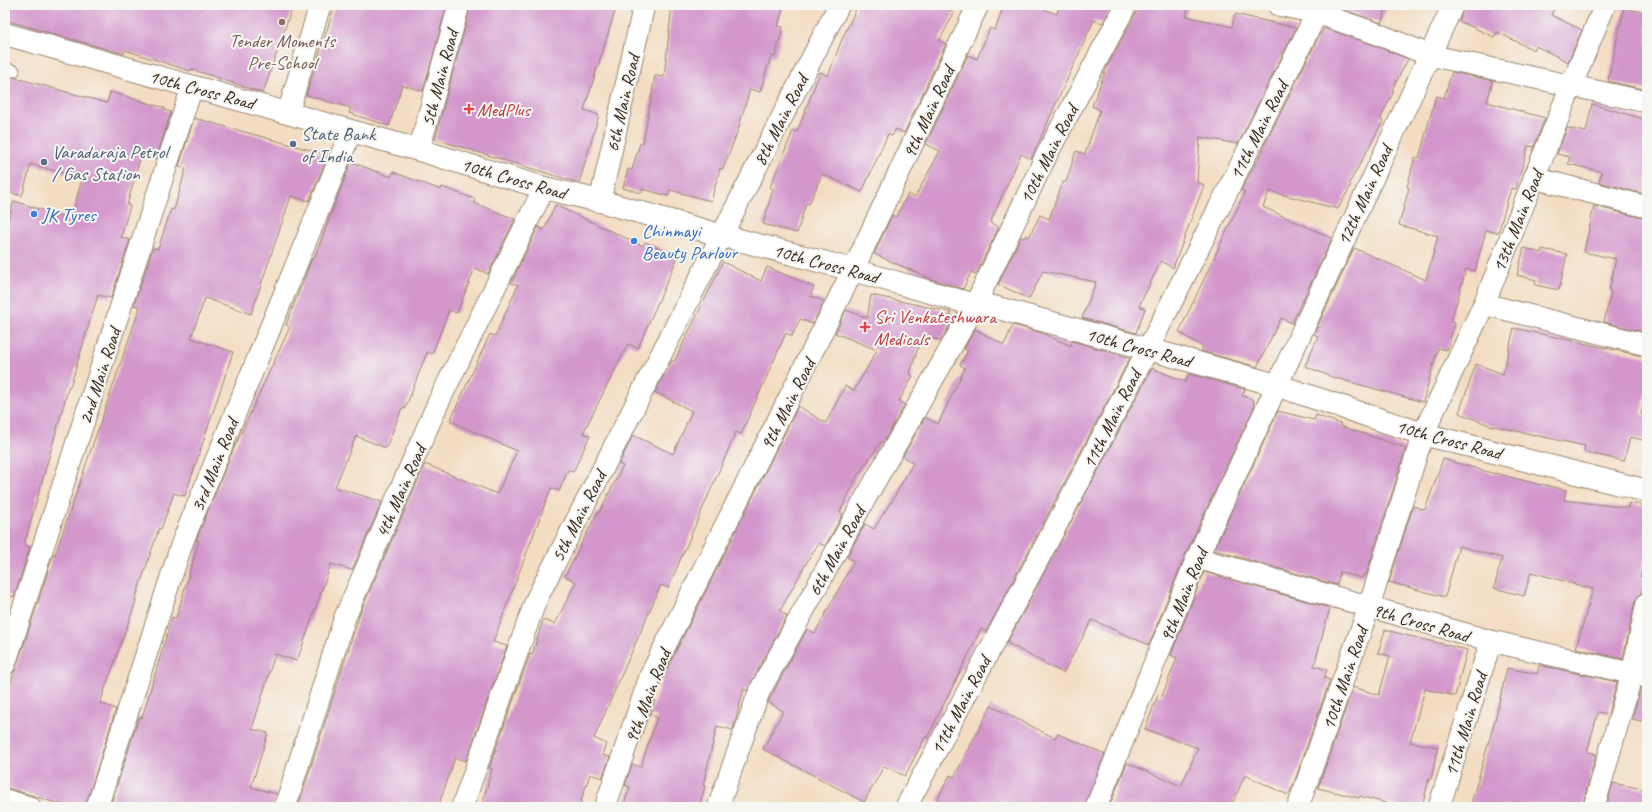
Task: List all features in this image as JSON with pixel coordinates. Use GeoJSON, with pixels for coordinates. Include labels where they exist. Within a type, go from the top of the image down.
{"type":"FeatureCollection","features":[{"type":"Feature","properties":{"kind":"street"},"geometry":{"type":"LineString","coordinates":[[288,113],[320,5]]}},
{"type":"Feature","properties":{"kind":"street","name":"5th Main Road"},"geometry":{"type":"LineString","coordinates":[[419,150],[459,5]]}},
{"type":"Feature","properties":{"kind":"street","name":"6th Main Road"},"geometry":{"type":"LineString","coordinates":[[600,201],[644,5]]}},
{"type":"Feature","properties":{"kind":"street","name":"8th Main Road"},"geometry":{"type":"LineString","coordinates":[[720,235],[839,5]]}},
{"type":"Feature","properties":{"kind":"street","name":"9th Main Road"},"geometry":{"type":"LineString","coordinates":[[606,807],[652,674],[854,270],[978,5]]}},
{"type":"Feature","properties":{"kind":"street","name":"10th Main Road"},"geometry":{"type":"LineString","coordinates":[[975,305],[1047,154],[1126,5]]}},
{"type":"Feature","properties":{"kind":"street"},"geometry":{"type":"LineString","coordinates":[[1278,5],[1319,9],[1429,55],[1647,102]]}},
{"type":"Feature","properties":{"kind":"street","name":"12th Main Road"},"geometry":{"type":"LineString","coordinates":[[1276,385],[1453,5]]}},
{"type":"Feature","properties":{"kind":"street","name":"13th Main Road"},"geometry":{"type":"LineString","coordinates":[[1422,434],[1484,304],[1605,5]]}},
{"type":"Feature","properties":{"kind":"street","name":"11th Main Road"},"geometry":{"type":"LineString","coordinates":[[906,807],[1058,522],[1148,348],[1319,9]]}},
{"type":"Feature","properties":{"kind":"street","name":"10th Cross Road"},"geometry":{"type":"LineString","coordinates":[[5,34],[419,150],[544,188],[600,201],[720,235],[854,270],[975,305],[994,307],[1148,348],[1276,385],[1422,434],[1647,491]]}},
{"type":"Feature","properties":{"kind":"street","name":"2nd Main Road"},"geometry":{"type":"LineString","coordinates":[[5,664],[192,87]]}},
{"type":"Feature","properties":{"kind":"street","name":"3rd Main Road"},"geometry":{"type":"LineString","coordinates":[[97,807],[182,543],[351,131]]}},
{"type":"Feature","properties":{"kind":"street"},"geometry":{"type":"LineString","coordinates":[[1534,178],[1647,207]]}},
{"type":"Feature","properties":{"kind":"street","name":"4th Main Road"},"geometry":{"type":"LineString","coordinates":[[285,807],[345,617],[438,403],[544,188]]}},
{"type":"Feature","properties":{"kind":"street","name":"5th Main Road"},"geometry":{"type":"LineString","coordinates":[[462,807],[536,600],[720,235]]}},
{"type":"Feature","properties":{"kind":"street"},"geometry":{"type":"LineString","coordinates":[[1484,304],[1647,345]]}},
{"type":"Feature","properties":{"kind":"street","name":"6th Main Road"},"geometry":{"type":"LineString","coordinates":[[718,807],[758,692],[975,305]]}},
{"type":"Feature","properties":{"kind":"street","name":"9th Main Road"},"geometry":{"type":"LineString","coordinates":[[1096,807],[1197,558],[1276,385]]}},
{"type":"Feature","properties":{"kind":"street","name":"10th Main Road"},"geometry":{"type":"LineString","coordinates":[[1298,807],[1369,607],[1422,434]]}},
{"type":"Feature","properties":{"kind":"street","name":"9th Cross Road"},"geometry":{"type":"LineString","coordinates":[[1197,558],[1491,641],[1639,676]]}},
{"type":"Feature","properties":{"kind":"street"},"geometry":{"type":"LineString","coordinates":[[1594,807],[1639,676],[1647,603]]}},
{"type":"Feature","properties":{"kind":"street","name":"11th Main Road"},"geometry":{"type":"LineString","coordinates":[[1439,807],[1491,641]]}},
{"type":"Feature","properties":{"kind":"street"},"geometry":{"type":"LineString","coordinates":[[5,800],[30,807]]}},
{"type":"Feature","properties":{"kind":"building"},"geometry":{"type":"Polygon","coordinates":[[[5,5],[293,5],[263,93],[191,69],[190,71],[125,50],[124,54],[5,20],[5,5]]]}},
{"type":"Feature","properties":{"kind":"building"},"geometry":{"type":"Polygon","coordinates":[[[335,5],[447,5],[423,91],[402,85],[389,126],[349,113],[351,108],[306,95],[335,5]]]}},
{"type":"Feature","properties":{"kind":"building"},"geometry":{"type":"Polygon","coordinates":[[[471,5],[617,5],[584,110],[599,115],[579,183],[435,139],[471,5]]]}},
{"type":"Feature","properties":{"kind":"building"},"geometry":{"type":"Polygon","coordinates":[[[672,5],[784,5],[778,26],[783,27],[775,57],[771,56],[760,92],[750,89],[737,133],[723,169],[720,168],[711,201],[670,190],[668,196],[643,189],[641,193],[623,188],[628,169],[632,170],[640,143],[643,143],[655,76],[664,77],[672,5]]]}},
{"type":"Feature","properties":{"kind":"building"},"geometry":{"type":"Polygon","coordinates":[[[858,5],[939,5],[954,13],[939,41],[946,44],[904,133],[896,129],[892,136],[888,134],[862,192],[822,174],[809,204],[806,203],[797,233],[763,224],[773,189],[770,187],[793,131],[797,132],[820,72],[828,76],[842,39],[858,5]]]}},
{"type":"Feature","properties":{"kind":"building"},"geometry":{"type":"Polygon","coordinates":[[[1004,5],[1031,5],[1057,14],[1060,5],[1112,5],[1103,23],[1094,20],[1031,159],[1021,154],[990,223],[999,227],[976,274],[971,272],[963,289],[934,280],[874,254],[892,215],[896,217],[908,194],[915,197],[940,151],[926,144],[968,55],[977,59],[990,28],[995,30],[1004,5]]]}},
{"type":"Feature","properties":{"kind":"building"},"geometry":{"type":"Polygon","coordinates":[[[1138,5],[1189,5],[1186,16],[1232,27],[1235,14],[1296,28],[1238,144],[1200,137],[1197,182],[1204,185],[1173,268],[1161,261],[1139,306],[1145,309],[1136,333],[1082,318],[1096,282],[1043,271],[1029,299],[998,284],[1021,237],[1024,238],[1026,235],[1029,237],[1040,215],[1049,219],[1063,182],[1066,182],[1076,151],[1085,154],[1100,110],[1092,106],[1107,67],[1137,11],[1138,5]]]}},
{"type":"Feature","properties":{"kind":"building"},"geometry":{"type":"Polygon","coordinates":[[[1341,5],[1388,5],[1381,23],[1339,8],[1341,5]]]}},
{"type":"Feature","properties":{"kind":"building"},"geometry":{"type":"Polygon","coordinates":[[[1426,5],[1440,5],[1437,10],[1426,5]]]}},
{"type":"Feature","properties":{"kind":"building"},"geometry":{"type":"Polygon","coordinates":[[[1465,5],[1556,5],[1551,15],[1582,30],[1568,62],[1536,46],[1534,50],[1497,32],[1494,37],[1459,21],[1465,5]]]}},
{"type":"Feature","properties":{"kind":"building"},"geometry":{"type":"Polygon","coordinates":[[[1624,8],[1647,13],[1647,90],[1608,81],[1624,8]]]}},
{"type":"Feature","properties":{"kind":"building"},"geometry":{"type":"Polygon","coordinates":[[[1324,28],[1371,44],[1408,59],[1392,90],[1394,91],[1380,119],[1383,121],[1349,184],[1351,185],[1338,209],[1269,191],[1263,207],[1332,238],[1292,323],[1281,318],[1257,367],[1201,351],[1203,347],[1179,332],[1245,192],[1241,190],[1264,148],[1324,28]]]}},
{"type":"Feature","properties":{"kind":"building"},"geometry":{"type":"Polygon","coordinates":[[[1452,72],[1493,81],[1487,102],[1545,118],[1534,147],[1528,146],[1516,189],[1511,188],[1498,233],[1486,230],[1475,271],[1466,269],[1451,322],[1455,323],[1447,350],[1438,348],[1423,402],[1332,377],[1305,366],[1318,336],[1314,334],[1354,248],[1426,280],[1438,236],[1399,225],[1409,188],[1407,187],[1415,157],[1419,158],[1436,96],[1444,98],[1452,72]]]}},
{"type":"Feature","properties":{"kind":"building"},"geometry":{"type":"Polygon","coordinates":[[[5,75],[107,103],[110,92],[165,108],[164,110],[171,112],[156,159],[141,155],[127,205],[130,206],[121,237],[130,240],[111,298],[98,295],[70,387],[69,386],[24,545],[30,547],[14,597],[5,594],[5,229],[14,201],[71,219],[82,179],[31,164],[22,196],[5,191],[5,75]]]}},
{"type":"Feature","properties":{"kind":"building"},"geometry":{"type":"Polygon","coordinates":[[[1592,104],[1647,120],[1647,195],[1599,182],[1602,172],[1568,164],[1570,157],[1557,154],[1567,128],[1586,132],[1592,104]]]}},
{"type":"Feature","properties":{"kind":"building"},"geometry":{"type":"Polygon","coordinates":[[[194,118],[328,155],[309,201],[291,196],[251,314],[205,298],[191,338],[233,352],[185,496],[174,493],[161,529],[159,528],[135,600],[136,601],[100,703],[116,709],[85,807],[69,807],[5,787],[5,699],[53,554],[55,555],[140,307],[134,305],[153,248],[158,249],[171,209],[174,210],[186,168],[179,166],[194,118]]]}},
{"type":"Feature","properties":{"kind":"building"},"geometry":{"type":"Polygon","coordinates":[[[351,162],[391,177],[393,172],[441,190],[442,187],[475,199],[474,203],[515,219],[488,274],[475,268],[457,313],[449,310],[432,354],[427,352],[405,409],[402,408],[386,448],[356,436],[335,487],[382,502],[352,570],[331,564],[297,661],[275,654],[252,729],[268,733],[251,787],[277,794],[273,807],[110,807],[139,717],[142,718],[172,617],[176,618],[199,541],[196,540],[230,457],[290,327],[286,325],[312,258],[314,259],[351,162]]]}},
{"type":"Feature","properties":{"kind":"building"},"geometry":{"type":"Polygon","coordinates":[[[555,205],[643,246],[645,242],[678,256],[638,348],[628,344],[583,433],[590,436],[573,472],[568,470],[559,491],[551,488],[493,642],[507,646],[466,761],[455,758],[438,807],[298,807],[360,613],[425,464],[497,494],[517,451],[450,421],[490,334],[495,336],[518,285],[511,283],[538,227],[544,230],[555,205]]]}},
{"type":"Feature","properties":{"kind":"building"},"geometry":{"type":"Polygon","coordinates":[[[1594,206],[1647,219],[1647,333],[1604,322],[1611,292],[1609,291],[1616,259],[1584,252],[1594,206]]]}},
{"type":"Feature","properties":{"kind":"building"},"geometry":{"type":"Polygon","coordinates":[[[1524,248],[1541,253],[1542,249],[1567,254],[1559,290],[1535,285],[1536,280],[1517,275],[1524,248]]]}},
{"type":"Feature","properties":{"kind":"building"},"geometry":{"type":"Polygon","coordinates":[[[723,262],[761,281],[767,267],[814,287],[810,296],[824,301],[813,324],[800,319],[792,336],[786,333],[741,434],[736,432],[668,588],[661,585],[594,738],[606,744],[602,755],[610,757],[602,778],[590,774],[579,807],[481,807],[492,769],[489,768],[530,654],[532,655],[543,620],[555,624],[576,582],[565,576],[623,466],[619,464],[633,435],[673,454],[692,411],[655,392],[672,360],[674,362],[723,262]]]}},
{"type":"Feature","properties":{"kind":"building"},"geometry":{"type":"Polygon","coordinates":[[[871,295],[951,312],[950,315],[954,317],[941,341],[922,335],[910,374],[913,376],[899,401],[905,405],[883,443],[881,442],[857,476],[840,512],[843,514],[825,546],[819,543],[780,611],[787,616],[747,691],[744,689],[733,730],[717,726],[703,785],[705,786],[699,807],[623,807],[630,787],[625,785],[632,764],[641,767],[657,717],[650,715],[662,679],[798,406],[826,423],[845,386],[854,391],[877,350],[835,333],[846,310],[867,318],[871,295]]]}},
{"type":"Feature","properties":{"kind":"building"},"geometry":{"type":"Polygon","coordinates":[[[1013,325],[1042,333],[1071,346],[1072,341],[1130,358],[986,632],[981,629],[927,738],[925,737],[905,776],[884,766],[864,802],[763,749],[783,711],[768,702],[807,629],[815,633],[854,561],[847,557],[865,524],[874,529],[891,503],[913,463],[903,456],[925,417],[938,424],[965,368],[960,365],[968,351],[964,349],[975,329],[1004,345],[1013,325]]]}},
{"type":"Feature","properties":{"kind":"building"},"geometry":{"type":"Polygon","coordinates":[[[1514,328],[1647,357],[1647,386],[1641,415],[1647,416],[1647,441],[1630,437],[1624,461],[1584,452],[1585,446],[1489,425],[1459,413],[1476,364],[1503,374],[1514,328]]]}},
{"type":"Feature","properties":{"kind":"building"},"geometry":{"type":"Polygon","coordinates":[[[1152,368],[1185,382],[1189,374],[1245,389],[1242,396],[1254,400],[1253,404],[1255,405],[1186,553],[1149,645],[1092,620],[1063,673],[1007,643],[1152,368]]]}},
{"type":"Feature","properties":{"kind":"building"},"geometry":{"type":"Polygon","coordinates":[[[1278,411],[1314,420],[1316,415],[1341,424],[1340,426],[1406,449],[1366,575],[1363,574],[1362,578],[1340,572],[1337,585],[1214,550],[1278,411]]]}},
{"type":"Feature","properties":{"kind":"building"},"geometry":{"type":"Polygon","coordinates":[[[1443,459],[1495,474],[1566,490],[1564,500],[1628,508],[1629,503],[1647,506],[1647,549],[1640,577],[1645,578],[1641,593],[1635,601],[1623,659],[1576,648],[1593,589],[1531,572],[1524,596],[1494,588],[1502,558],[1459,546],[1445,597],[1389,582],[1413,506],[1425,510],[1443,459]]]}},
{"type":"Feature","properties":{"kind":"building"},"geometry":{"type":"Polygon","coordinates":[[[1204,572],[1330,608],[1314,666],[1327,670],[1324,678],[1330,680],[1294,783],[1288,795],[1245,775],[1231,807],[1109,807],[1127,763],[1181,786],[1198,748],[1145,729],[1158,695],[1162,696],[1177,658],[1171,655],[1204,572]]]}},
{"type":"Feature","properties":{"kind":"building"},"geometry":{"type":"Polygon","coordinates":[[[1385,630],[1467,650],[1455,696],[1425,689],[1410,742],[1438,747],[1431,779],[1429,779],[1422,807],[1400,807],[1360,796],[1359,798],[1318,788],[1353,687],[1379,695],[1390,656],[1378,653],[1385,630]]]}},
{"type":"Feature","properties":{"kind":"building"},"geometry":{"type":"Polygon","coordinates":[[[1539,665],[1617,682],[1608,714],[1598,712],[1587,752],[1596,754],[1582,807],[1470,807],[1495,720],[1507,668],[1537,674],[1539,665]]]}},
{"type":"Feature","properties":{"kind":"building"},"geometry":{"type":"Polygon","coordinates":[[[1641,688],[1647,689],[1647,722],[1632,719],[1641,688]]]}},
{"type":"Feature","properties":{"kind":"building"},"geometry":{"type":"Polygon","coordinates":[[[991,706],[1055,738],[1058,734],[1105,754],[1084,807],[950,807],[937,800],[950,775],[954,777],[991,706]]]}},
{"type":"Feature","properties":{"kind":"building"},"geometry":{"type":"Polygon","coordinates":[[[1613,783],[1647,790],[1647,807],[1606,807],[1613,783]]]}},
{"type":"Feature","properties":{"kind":"place","name":"Tender Moments Pre-School"},"geometry":{"type":"Point","coordinates":[282,22]}},
{"type":"Feature","properties":{"kind":"place","name":"MedPlus"},"geometry":{"type":"Point","coordinates":[469,109]}},
{"type":"Feature","properties":{"kind":"place","name":"State Bank of India"},"geometry":{"type":"Point","coordinates":[293,144]}},
{"type":"Feature","properties":{"kind":"place","name":"Varadaraja Petrol / Gas Station"},"geometry":{"type":"Point","coordinates":[44,162]}},
{"type":"Feature","properties":{"kind":"place","name":"JK Tyres"},"geometry":{"type":"Point","coordinates":[34,214]}},
{"type":"Feature","properties":{"kind":"place","name":"Chinmayi Beauty Parlour"},"geometry":{"type":"Point","coordinates":[634,241]}},
{"type":"Feature","properties":{"kind":"place","name":"Sri Venkateshwara Medicals"},"geometry":{"type":"Point","coordinates":[865,327]}}]}
